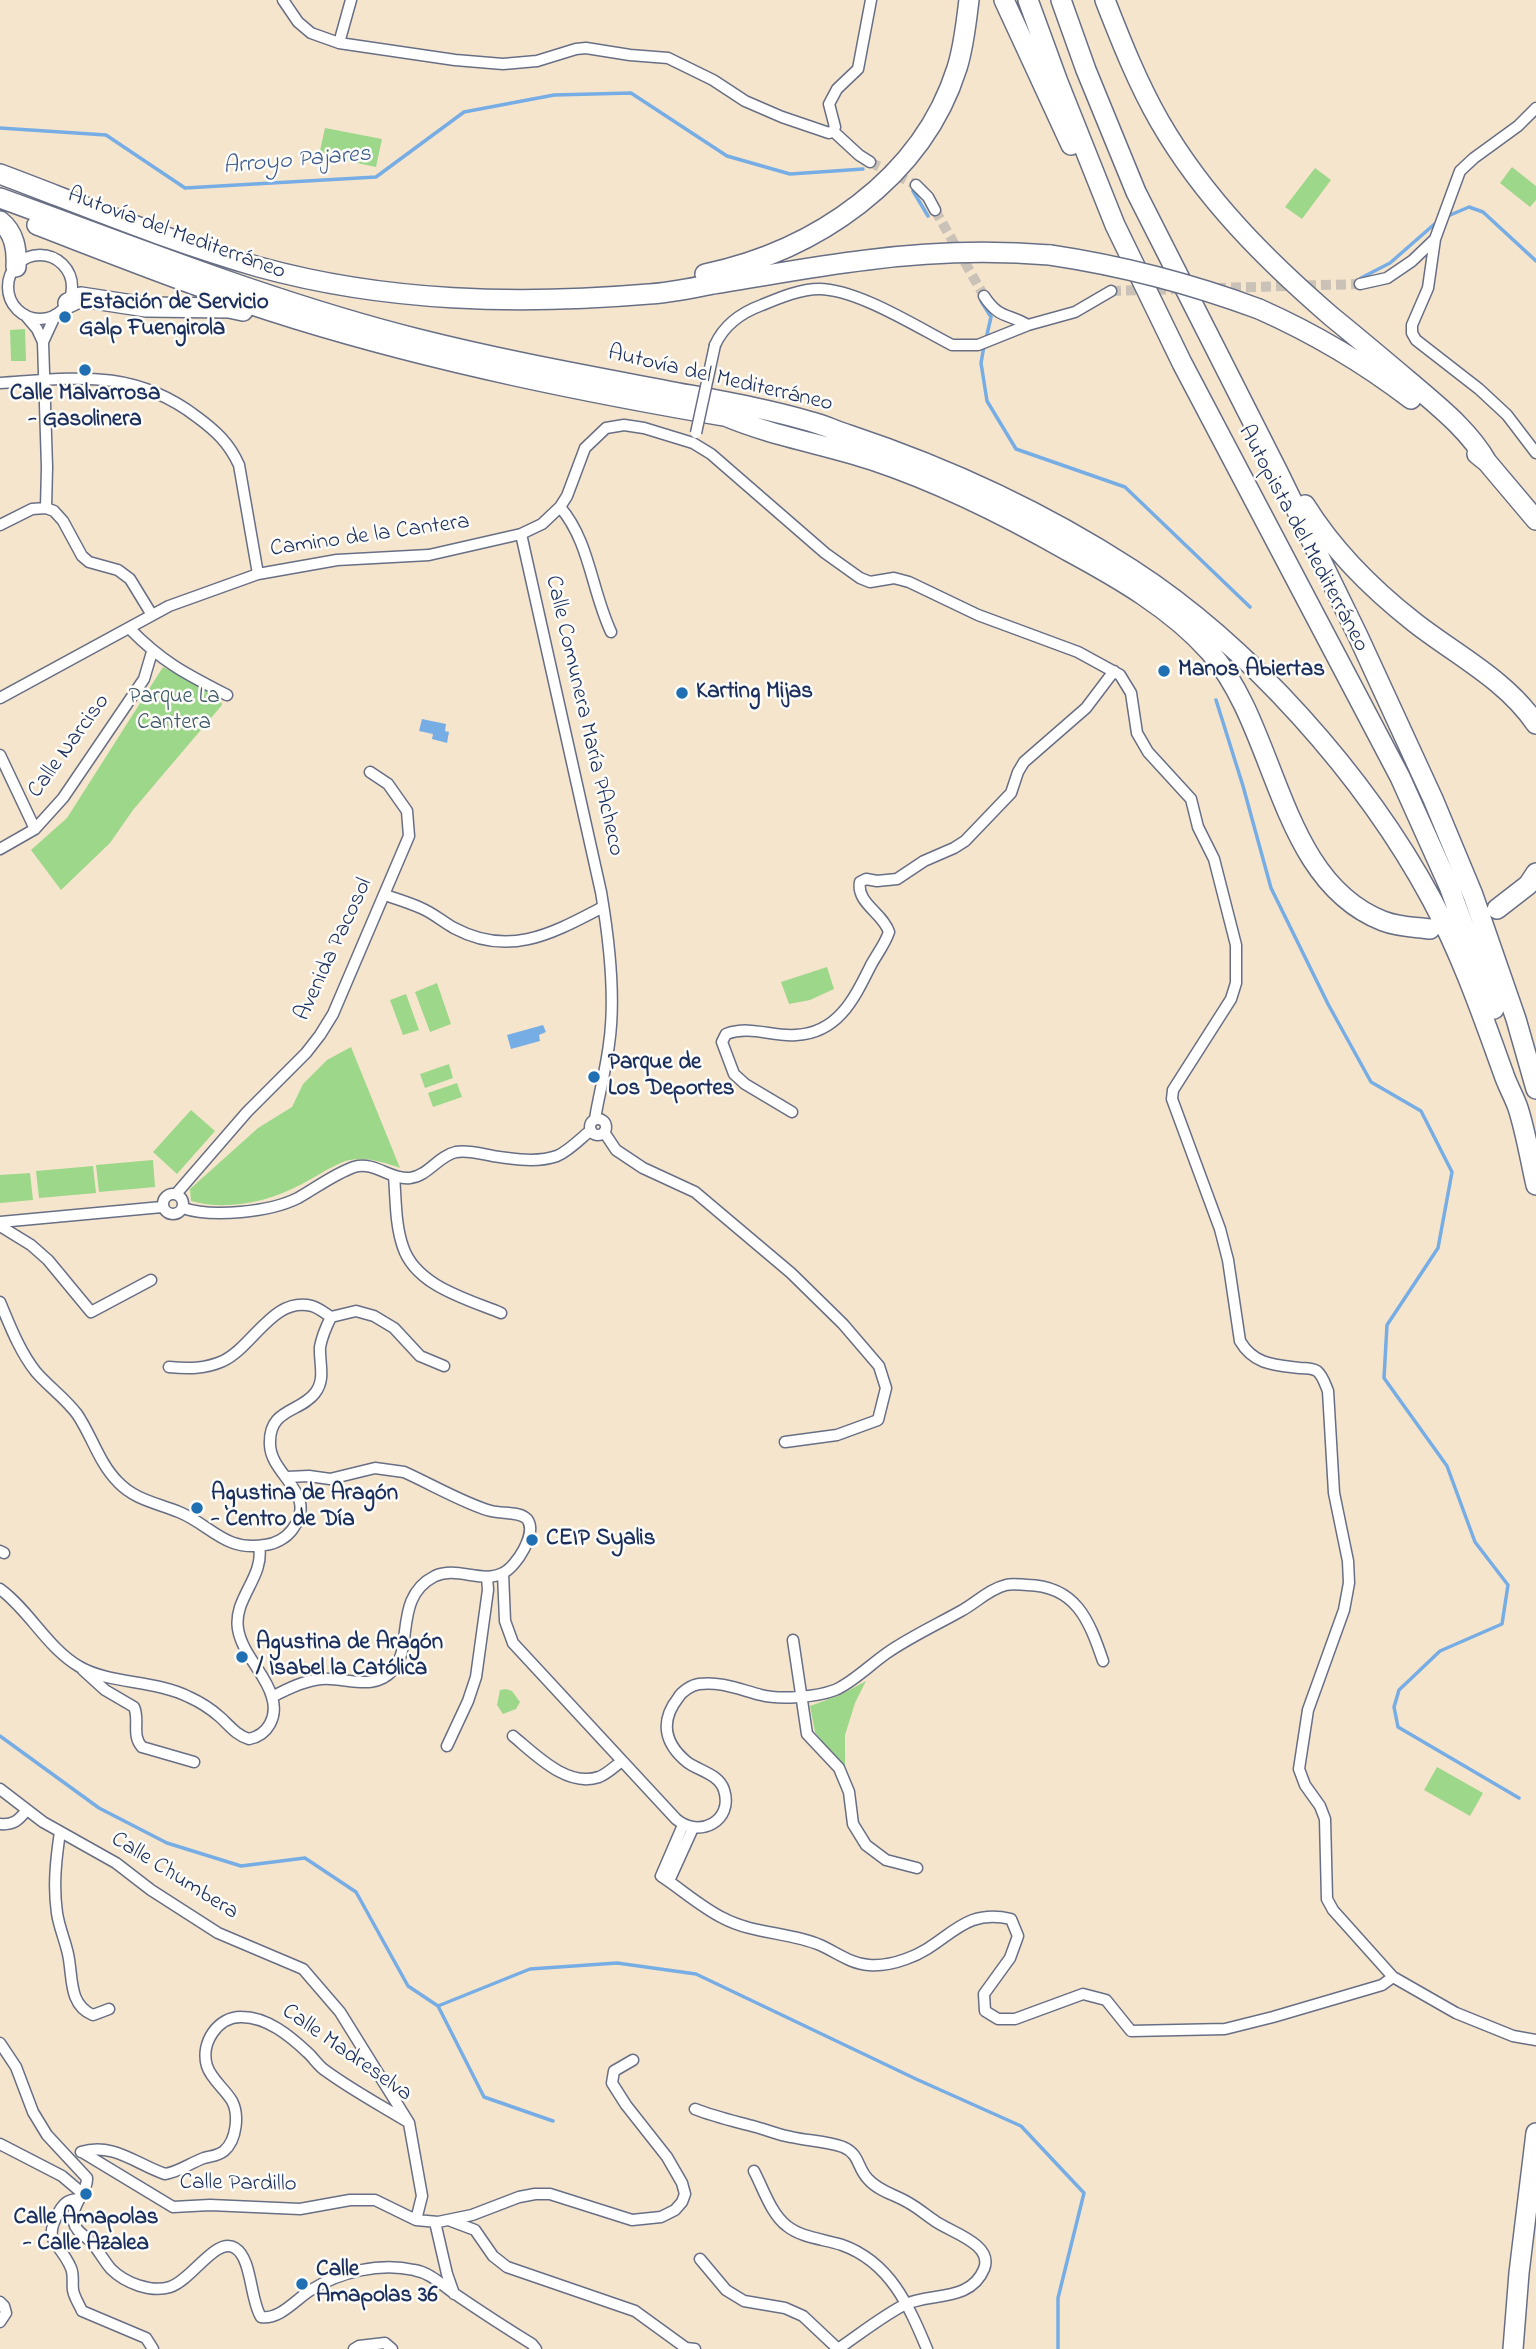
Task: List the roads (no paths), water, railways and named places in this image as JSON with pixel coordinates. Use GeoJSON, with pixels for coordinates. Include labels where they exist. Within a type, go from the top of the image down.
{"type":"FeatureCollection","features":[{"type":"Feature","properties":{"kind":"highway"},"geometry":{"type":"LineString","coordinates":[[619,295],[721,271],[787,247],[847,214],[874,193],[914,150],[945,99],[957,68],[969,0]]}},
{"type":"Feature","properties":{"kind":"highway"},"geometry":{"type":"LineString","coordinates":[[1004,0],[1097,200],[1115,225]]}},
{"type":"Feature","properties":{"kind":"highway","name":"Autopista del Mediterráneo"},"geometry":{"type":"LineString","coordinates":[[1028,0],[1115,225],[1211,419],[1400,777],[1449,886],[1483,976],[1515,1074],[1517,1105]]}},
{"type":"Feature","properties":{"kind":"highway","name":"Autopista del Mediterráneo"},"geometry":{"type":"LineString","coordinates":[[1061,0],[1086,70],[1136,192],[1278,472],[1358,636],[1438,811],[1473,895],[1516,1019],[1536,1089]]}},
{"type":"Feature","properties":{"kind":"highway"},"geometry":{"type":"LineString","coordinates":[[1105,0],[1133,68],[1160,121],[1189,167],[1226,214],[1261,253],[1303,291],[1436,404],[1477,443],[1487,462]]}},
{"type":"Feature","properties":{"kind":"highway","name":"Autovía del Mediterráneo"},"geometry":{"type":"LineString","coordinates":[[0,174],[209,251],[260,267],[356,288],[439,298],[494,301],[650,295],[868,259],[971,252],[1050,255],[1151,273],[1259,309],[1325,341],[1360,363],[1437,419],[1487,462],[1536,520]]}},
{"type":"Feature","properties":{"kind":"highway","name":"Autovía del Mediterráneo"},"geometry":{"type":"LineString","coordinates":[[0,198],[241,285],[368,326],[529,364],[737,404],[815,423],[941,468],[1000,495],[1123,564],[1205,626],[1293,708],[1374,808],[1431,899],[1456,948],[1487,1024],[1504,1078],[1517,1105],[1536,1185]]}},
{"type":"Feature","properties":{"kind":"highway"},"geometry":{"type":"LineString","coordinates":[[0,211],[182,280],[296,319],[386,345],[481,368],[725,416],[842,433]]}},
{"type":"Feature","properties":{"kind":"highway"},"geometry":{"type":"LineString","coordinates":[[0,221],[13,239],[16,254],[10,271]]}},
{"type":"Feature","properties":{"kind":"highway"},"geometry":{"type":"LineString","coordinates":[[61,309],[81,298],[146,307],[229,308],[272,318],[296,319]]}},
{"type":"Feature","properties":{"kind":"highway"},"geometry":{"type":"LineString","coordinates":[[725,416],[752,427],[874,461],[965,497],[1015,521],[1097,567],[1166,612],[1213,655],[1227,677],[1256,729],[1298,833],[1330,882],[1354,905],[1384,921],[1405,927],[1430,929]]}},
{"type":"Feature","properties":{"kind":"highway"},"geometry":{"type":"LineString","coordinates":[[1278,472],[1293,486],[1315,522],[1370,584],[1414,622],[1490,676],[1516,700],[1536,724]]}},
{"type":"Feature","properties":{"kind":"highway"},"geometry":{"type":"LineString","coordinates":[[1497,909],[1528,884],[1536,873]]}},
{"type":"Feature","properties":{"kind":"highway"},"geometry":{"type":"LineString","coordinates":[[1513,2349],[1536,2133]]}},
{"type":"Feature","properties":{"kind":"street"},"geometry":{"type":"LineString","coordinates":[[283,0],[304,28],[326,40],[339,43],[454,60],[503,64],[537,61],[586,48],[630,55],[661,56],[713,80],[765,110],[825,132],[833,131],[870,162]]}},
{"type":"Feature","properties":{"kind":"street"},"geometry":{"type":"LineString","coordinates":[[339,43],[351,0]]}},
{"type":"Feature","properties":{"kind":"street"},"geometry":{"type":"LineString","coordinates":[[833,131],[835,127],[830,104],[837,89],[858,68],[871,0]]}},
{"type":"Feature","properties":{"kind":"street"},"geometry":{"type":"LineString","coordinates":[[1536,108],[1518,126],[1460,171],[1435,239],[1428,288],[1412,324],[1412,333],[1416,340],[1479,389],[1507,415],[1536,453]]}},
{"type":"Feature","properties":{"kind":"street"},"geometry":{"type":"LineString","coordinates":[[916,185],[928,197],[935,210]]}},
{"type":"Feature","properties":{"kind":"street"},"geometry":{"type":"LineString","coordinates":[[1360,284],[1387,278],[1412,261],[1435,239]]}},
{"type":"Feature","properties":{"kind":"street"},"geometry":{"type":"LineString","coordinates":[[12,303],[8,287],[10,271],[26,259],[39,256],[51,257],[60,262],[71,281],[71,291],[43,342]]}},
{"type":"Feature","properties":{"kind":"street"},"geometry":{"type":"LineString","coordinates":[[694,438],[719,337],[744,312],[785,295],[818,289],[847,294],[952,345],[978,345],[1028,325],[1075,312],[1111,291]]}},
{"type":"Feature","properties":{"kind":"street"},"geometry":{"type":"LineString","coordinates":[[0,293],[26,316],[43,342],[46,508]]}},
{"type":"Feature","properties":{"kind":"street"},"geometry":{"type":"LineString","coordinates":[[984,296],[997,313],[1028,325]]}},
{"type":"Feature","properties":{"kind":"street"},"geometry":{"type":"LineString","coordinates":[[26,316],[40,319],[61,309]]}},
{"type":"Feature","properties":{"kind":"street"},"geometry":{"type":"LineString","coordinates":[[0,383],[96,378],[124,382],[152,391],[184,407],[222,437],[239,465],[258,575]]}},
{"type":"Feature","properties":{"kind":"street"},"geometry":{"type":"LineString","coordinates":[[611,632],[599,607],[580,537],[573,522],[560,507],[567,496],[585,448],[606,428],[624,425],[694,438],[841,566],[860,578],[870,582],[894,578],[909,582],[954,605],[1058,644],[1121,675],[1131,693],[1137,733],[1148,752],[1191,799],[1198,827],[1214,859],[1236,945],[1236,983],[1231,999],[1174,1090],[1172,1099],[1223,1239],[1240,1341],[1246,1351],[1257,1360],[1318,1371],[1328,1391],[1334,1493],[1348,1560],[1349,1583],[1344,1610],[1308,1710],[1299,1769],[1325,1819],[1327,1899],[1333,1910],[1393,1977],[1456,2013],[1513,2036],[1536,2040]]}},
{"type":"Feature","properties":{"kind":"street","name":"Camino de la Cantera"},"geometry":{"type":"LineString","coordinates":[[0,698],[152,615],[222,586],[258,575],[337,560],[429,555],[521,534],[542,524],[560,507]]}},
{"type":"Feature","properties":{"kind":"street"},"geometry":{"type":"LineString","coordinates":[[0,525],[32,509],[46,508],[54,511],[63,521],[82,556],[89,562],[118,570],[130,579],[152,615]]}},
{"type":"Feature","properties":{"kind":"street","name":"Calle Comunera María PAcheco"},"geometry":{"type":"LineString","coordinates":[[521,534],[603,907],[611,1019],[610,1043],[595,1119]]}},
{"type":"Feature","properties":{"kind":"street"},"geometry":{"type":"LineString","coordinates":[[129,628],[152,652],[179,671],[227,695]]}},
{"type":"Feature","properties":{"kind":"street","name":"Calle Narciso"},"geometry":{"type":"LineString","coordinates":[[0,849],[35,830],[63,798],[144,679],[152,652]]}},
{"type":"Feature","properties":{"kind":"street"},"geometry":{"type":"LineString","coordinates":[[792,1112],[744,1084],[734,1074],[722,1042],[726,1034],[752,1029],[796,1035],[821,1030],[838,1019],[850,1005],[889,932],[881,918],[862,897],[860,882],[866,879],[897,879],[924,861],[965,841],[1012,793],[1024,762],[1086,708],[1114,671]]}},
{"type":"Feature","properties":{"kind":"street"},"geometry":{"type":"LineString","coordinates":[[0,755],[35,830]]}},
{"type":"Feature","properties":{"kind":"street","name":"Avenida Pacosol"},"geometry":{"type":"LineString","coordinates":[[176,1194],[247,1112],[306,1053],[333,1013],[409,836],[407,811],[388,784],[370,772]]}},
{"type":"Feature","properties":{"kind":"street"},"geometry":{"type":"LineString","coordinates":[[385,895],[423,909],[466,934],[501,941],[539,938],[559,931],[603,907]]}},
{"type":"Feature","properties":{"kind":"street"},"geometry":{"type":"LineString","coordinates":[[595,1119],[605,1122],[604,1132],[597,1135],[591,1130],[591,1123],[595,1119]]}},
{"type":"Feature","properties":{"kind":"street"},"geometry":{"type":"LineString","coordinates":[[183,1208],[198,1212],[236,1212],[267,1208],[296,1199],[352,1168],[364,1165],[394,1176],[409,1178],[418,1176],[435,1162],[455,1153],[535,1160],[558,1156],[591,1130]]}},
{"type":"Feature","properties":{"kind":"street"},"geometry":{"type":"LineString","coordinates":[[604,1132],[616,1150],[643,1168],[695,1192],[743,1230],[844,1324],[879,1366],[886,1388],[878,1420],[837,1435],[785,1441]]}},
{"type":"Feature","properties":{"kind":"street"},"geometry":{"type":"LineString","coordinates":[[394,1176],[396,1215],[403,1249],[416,1269],[438,1286],[501,1312]]}},
{"type":"Feature","properties":{"kind":"street"},"geometry":{"type":"LineString","coordinates":[[176,1194],[181,1197],[183,1208],[175,1215],[165,1212],[162,1207],[165,1196],[176,1194]]}},
{"type":"Feature","properties":{"kind":"street"},"geometry":{"type":"LineString","coordinates":[[0,1224],[162,1207]]}},
{"type":"Feature","properties":{"kind":"street"},"geometry":{"type":"LineString","coordinates":[[0,1224],[48,1260],[91,1312],[151,1280]]}},
{"type":"Feature","properties":{"kind":"street"},"geometry":{"type":"LineString","coordinates":[[0,1302],[19,1346],[36,1372],[64,1398],[77,1415],[108,1471],[120,1484],[135,1496],[181,1513],[230,1543],[259,1546],[281,1540],[292,1531],[299,1518],[300,1505],[295,1489],[273,1460],[270,1445],[272,1430],[279,1417],[292,1407],[306,1402],[316,1392],[322,1379],[321,1341],[331,1317]]}},
{"type":"Feature","properties":{"kind":"street"},"geometry":{"type":"LineString","coordinates":[[169,1367],[204,1368],[225,1360],[244,1346],[274,1315],[294,1305],[314,1306],[331,1317],[356,1311],[374,1316],[394,1328],[420,1356],[444,1366]]}},
{"type":"Feature","properties":{"kind":"street"},"geometry":{"type":"LineString","coordinates":[[272,1697],[310,1681],[335,1679],[363,1683],[385,1676],[398,1663],[408,1609],[414,1595],[425,1583],[447,1573],[459,1572],[487,1577],[503,1573],[520,1558],[528,1539],[530,1525],[526,1518],[519,1514],[488,1511],[392,1469],[374,1468],[330,1479],[287,1477]]}},
{"type":"Feature","properties":{"kind":"street"},"geometry":{"type":"LineString","coordinates":[[81,1668],[171,1689],[209,1708],[241,1737],[249,1739],[263,1735],[271,1724],[272,1697],[238,1629],[238,1614],[260,1565],[259,1546]]}},
{"type":"Feature","properties":{"kind":"street"},"geometry":{"type":"LineString","coordinates":[[503,1573],[505,1621],[513,1643],[622,1761],[688,1827],[706,1828],[720,1819],[725,1808],[725,1792],[721,1782],[688,1762],[672,1745],[666,1727],[667,1713],[680,1694],[696,1684],[713,1683],[765,1696],[802,1697],[835,1690],[889,1651],[1008,1584],[1042,1586],[1065,1595],[1082,1611],[1102,1661]]}},
{"type":"Feature","properties":{"kind":"street"},"geometry":{"type":"LineString","coordinates":[[447,1745],[476,1677],[488,1590],[487,1577]]}},
{"type":"Feature","properties":{"kind":"street"},"geometry":{"type":"LineString","coordinates":[[0,1589],[14,1600],[52,1644],[105,1690],[134,1707],[136,1737],[142,1747],[194,1762]]}},
{"type":"Feature","properties":{"kind":"street"},"geometry":{"type":"LineString","coordinates":[[793,1640],[807,1734],[839,1768],[849,1792],[853,1824],[866,1845],[886,1860],[917,1868]]}},
{"type":"Feature","properties":{"kind":"street"},"geometry":{"type":"LineString","coordinates":[[105,1690],[110,1676]]}},
{"type":"Feature","properties":{"kind":"street"},"geometry":{"type":"LineString","coordinates":[[513,1736],[539,1758],[564,1774],[598,1777],[622,1761]]}},
{"type":"Feature","properties":{"kind":"street","name":"Calle Chumbera"},"geometry":{"type":"LineString","coordinates":[[0,1789],[26,1811],[116,1863],[151,1890],[218,1933],[303,1969],[340,2012],[409,2123],[422,2196],[416,2220]]}},
{"type":"Feature","properties":{"kind":"street"},"geometry":{"type":"LineString","coordinates":[[0,1824],[18,1821],[26,1811]]}},
{"type":"Feature","properties":{"kind":"street"},"geometry":{"type":"LineString","coordinates":[[688,1827],[665,1878],[723,1918],[753,1929],[798,1937],[848,1959],[870,1965],[890,1964],[908,1959],[937,1944],[971,1919],[994,1915],[1011,1919],[1018,1936],[1010,1958],[984,1994],[985,2011],[998,2019],[1015,2019],[1083,1994],[1106,2000],[1131,2031],[1225,2029],[1382,1985],[1393,1977]]}},
{"type":"Feature","properties":{"kind":"street"},"geometry":{"type":"LineString","coordinates":[[60,1832],[56,1861],[56,1901],[76,1999],[84,2012],[93,2015],[109,2009]]}},
{"type":"Feature","properties":{"kind":"street","name":"Calle Madreselva"},"geometry":{"type":"LineString","coordinates":[[82,2152],[94,2148],[105,2149],[165,2174],[175,2173],[225,2151],[235,2127],[236,2112],[232,2101],[207,2067],[206,2054],[214,2030],[229,2018],[255,2018],[274,2026],[309,2054],[321,2068],[409,2123]]}},
{"type":"Feature","properties":{"kind":"street"},"geometry":{"type":"LineString","coordinates":[[0,2043],[16,2067],[33,2112],[47,2135],[87,2178],[73,2220],[74,2225],[91,2241],[113,2271],[137,2285],[153,2289],[169,2287],[185,2280],[223,2245],[233,2246],[240,2251],[247,2268],[256,2309],[261,2317],[268,2318],[278,2315],[298,2298],[327,2281],[346,2273],[397,2268],[415,2270],[432,2277],[532,2343],[536,2349]]}},
{"type":"Feature","properties":{"kind":"street"},"geometry":{"type":"LineString","coordinates":[[416,2220],[451,2221],[535,2194],[564,2197],[632,2220],[649,2220],[675,2210],[685,2194],[682,2183],[667,2157],[612,2083],[614,2071],[633,2060]]}},
{"type":"Feature","properties":{"kind":"street"},"geometry":{"type":"LineString","coordinates":[[695,2109],[718,2119],[853,2151],[866,2178],[877,2187],[912,2204],[980,2249],[985,2259],[984,2270],[975,2282],[948,2296],[908,2303],[838,2349],[803,2316],[785,2308],[744,2301],[726,2290],[700,2259]]}},
{"type":"Feature","properties":{"kind":"street"},"geometry":{"type":"LineString","coordinates":[[0,2144],[62,2176],[80,2196]]}},
{"type":"Feature","properties":{"kind":"street"},"geometry":{"type":"LineString","coordinates":[[70,2160],[82,2152]]}},
{"type":"Feature","properties":{"kind":"street","name":"Calle Pardillo"},"geometry":{"type":"LineString","coordinates":[[82,2152],[173,2207],[210,2205],[300,2209],[350,2200],[374,2200],[416,2220]]}},
{"type":"Feature","properties":{"kind":"street"},"geometry":{"type":"LineString","coordinates":[[754,2171],[779,2218],[787,2226],[801,2234],[846,2247],[865,2256],[888,2275],[908,2303],[927,2349]]}},
{"type":"Feature","properties":{"kind":"street"},"geometry":{"type":"LineString","coordinates":[[80,2196],[63,2205],[52,2224],[51,2232],[53,2241],[73,2272],[74,2293],[82,2311],[146,2338],[153,2349]]}},
{"type":"Feature","properties":{"kind":"street"},"geometry":{"type":"LineString","coordinates":[[435,2221],[454,2294]]}},
{"type":"Feature","properties":{"kind":"street"},"geometry":{"type":"LineString","coordinates":[[451,2221],[475,2230],[493,2256],[507,2267],[564,2289],[635,2311],[687,2348],[695,2349]]}},
{"type":"Feature","properties":{"kind":"street"},"geometry":{"type":"LineString","coordinates":[[0,2302],[6,2313],[0,2322]]}},
{"type":"Feature","properties":{"kind":"street"},"geometry":{"type":"LineString","coordinates":[[354,2349],[385,2343],[392,2349]]}},
{"type":"Feature","properties":{"kind":"water"},"geometry":{"type":"Polygon","coordinates":[[[422,719],[446,724],[445,731],[449,732],[447,743],[432,739],[433,734],[419,731],[422,719]]]}},
{"type":"Feature","properties":{"kind":"water"},"geometry":{"type":"Polygon","coordinates":[[[543,1025],[546,1032],[539,1035],[540,1041],[511,1049],[507,1035],[543,1025]]]}},
{"type":"Feature","properties":{"kind":"waterway","name":"Arroyo Pajares"},"geometry":{"type":"LineString","coordinates":[[0,128],[106,135],[185,188],[376,177],[464,112],[554,95],[631,93],[727,156],[790,174],[863,169]]}},
{"type":"Feature","properties":{"kind":"waterway","name":"Arroyo Pajares"},"geometry":{"type":"LineString","coordinates":[[913,191],[928,216]]}},
{"type":"Feature","properties":{"kind":"waterway","name":"Arroyo Pajares"},"geometry":{"type":"LineString","coordinates":[[1448,216],[1469,207],[1483,212],[1536,261]]}},
{"type":"Feature","properties":{"kind":"waterway","name":"Arroyo Pajares"},"geometry":{"type":"LineString","coordinates":[[1361,278],[1390,263],[1438,221]]}},
{"type":"Feature","properties":{"kind":"waterway"},"geometry":{"type":"LineString","coordinates":[[981,301],[991,317],[986,339]]}},
{"type":"Feature","properties":{"kind":"waterway"},"geometry":{"type":"LineString","coordinates":[[984,346],[981,363],[987,401],[1016,449],[1125,487],[1250,607]]}},
{"type":"Feature","properties":{"kind":"waterway"},"geometry":{"type":"LineString","coordinates":[[1216,700],[1271,888],[1328,1004],[1371,1082],[1421,1111],[1452,1172],[1438,1248],[1387,1325],[1384,1378],[1447,1466],[1475,1542],[1508,1585],[1502,1624],[1440,1651],[1399,1690],[1394,1707],[1398,1727],[1519,1798]]}},
{"type":"Feature","properties":{"kind":"waterway"},"geometry":{"type":"LineString","coordinates":[[0,1736],[99,1808],[167,1843],[241,1866],[305,1858],[356,1892],[408,1986],[438,2006],[484,2097],[553,2121]]}},
{"type":"Feature","properties":{"kind":"waterway"},"geometry":{"type":"LineString","coordinates":[[438,2006],[530,1969],[617,1963],[696,1974],[1021,2126],[1084,2193],[1058,2298],[1058,2349]]}},
{"type":"Feature","properties":{"kind":"tunnel"},"geometry":{"type":"LineString","coordinates":[[870,162],[916,185]]}},
{"type":"Feature","properties":{"kind":"tunnel"},"geometry":{"type":"LineString","coordinates":[[935,210],[984,296]]}},
{"type":"Feature","properties":{"kind":"tunnel"},"geometry":{"type":"LineString","coordinates":[[1216,288],[1360,284]]}},
{"type":"Feature","properties":{"kind":"tunnel"},"geometry":{"type":"LineString","coordinates":[[1111,291],[1183,289]]}},
{"type":"Feature","properties":{"kind":"place","name":"Estación de Servicio Galp Fuengirola"},"geometry":{"type":"Point","coordinates":[65,317]}},
{"type":"Feature","properties":{"kind":"place","name":"Calle Malvarrosa - Gasolinera"},"geometry":{"type":"Point","coordinates":[85,370]}},
{"type":"Feature","properties":{"kind":"place","name":"Manos Abiertas"},"geometry":{"type":"Point","coordinates":[1164,671]}},
{"type":"Feature","properties":{"kind":"place","name":"Karting Mijas"},"geometry":{"type":"Point","coordinates":[682,693]}},
{"type":"Feature","properties":{"kind":"place","name":"Parque de Los Deportes"},"geometry":{"type":"Point","coordinates":[594,1077]}},
{"type":"Feature","properties":{"kind":"place","name":"Agustina de Aragón - Centro de Día"},"geometry":{"type":"Point","coordinates":[197,1508]}},
{"type":"Feature","properties":{"kind":"place","name":"CEIP Syalis"},"geometry":{"type":"Point","coordinates":[532,1540]}},
{"type":"Feature","properties":{"kind":"place","name":"Agustina de Aragón / Isabel la Católica"},"geometry":{"type":"Point","coordinates":[242,1657]}},
{"type":"Feature","properties":{"kind":"place","name":"Calle Amapolas - Calle Azalea"},"geometry":{"type":"Point","coordinates":[86,2194]}},
{"type":"Feature","properties":{"kind":"place","name":"Calle Amapolas 36"},"geometry":{"type":"Point","coordinates":[302,2284]}},
{"type":"Feature","properties":{"kind":"park label","name":"Parque La Cantera"},"geometry":{"type":"Point","coordinates":[174,711]}}]}
